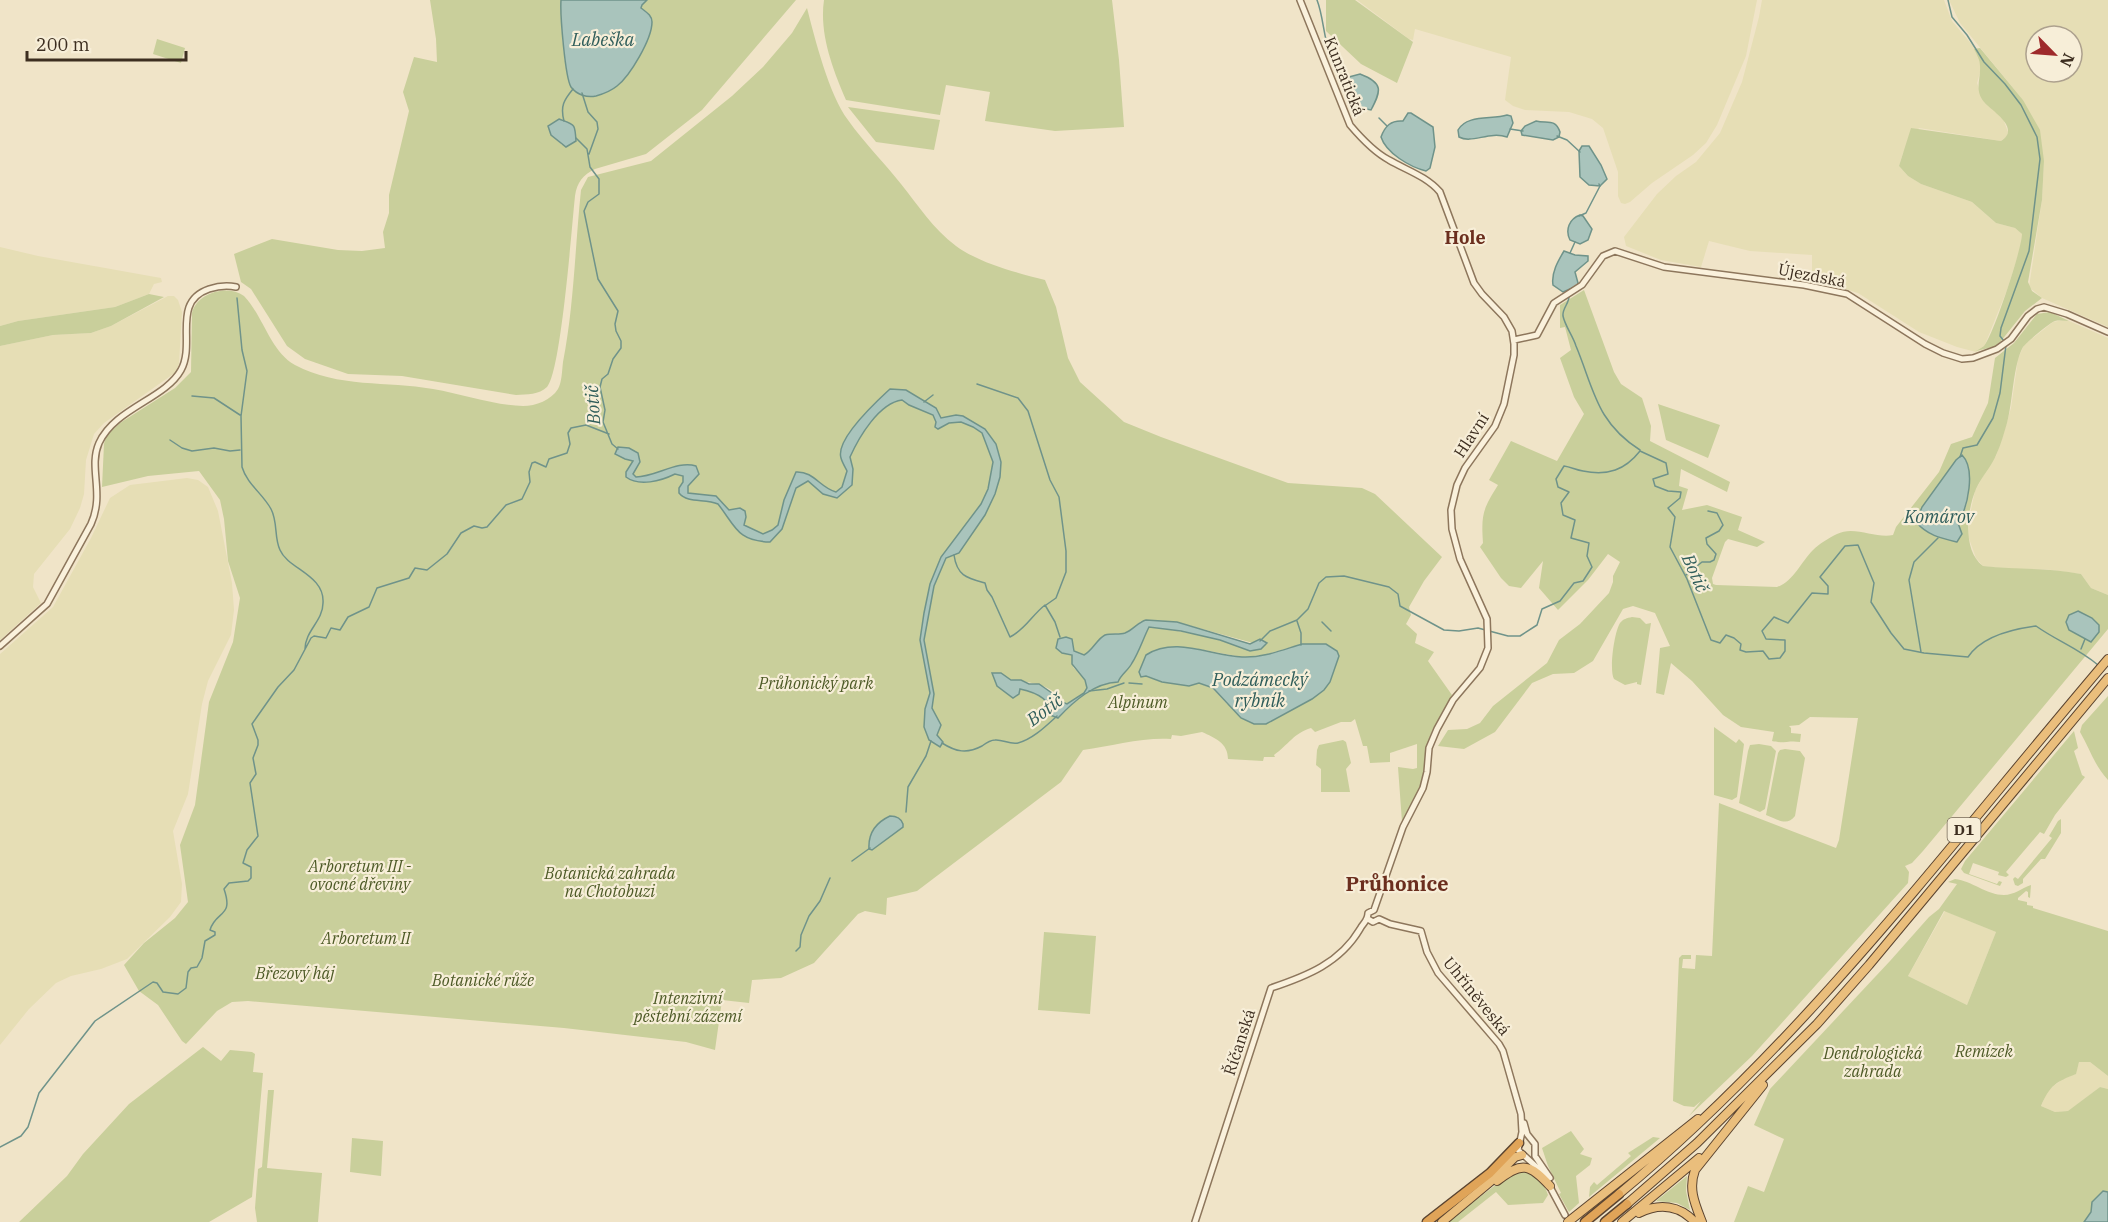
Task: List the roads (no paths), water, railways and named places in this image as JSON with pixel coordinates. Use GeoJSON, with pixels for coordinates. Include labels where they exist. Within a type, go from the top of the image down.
{"type":"FeatureCollection","features":[{"type":"Feature","properties":{"kind":"highway","name":"D1"},"geometry":{"type":"LineString","coordinates":[[1585,1222],[1714,1109],[1770,1054],[1837,982],[2108,659]]}},
{"type":"Feature","properties":{"kind":"highway","name":"D1"},"geometry":{"type":"LineString","coordinates":[[1605,1222],[1697,1143],[1784,1058],[1869,965],[2108,678]]}},
{"type":"Feature","properties":{"kind":"highway"},"geometry":{"type":"LineString","coordinates":[[1702,1222],[1692,1193],[1694,1174],[1701,1161],[1784,1058]]}},
{"type":"Feature","properties":{"kind":"highway"},"geometry":{"type":"LineString","coordinates":[[1570,1221],[1687,1126],[1714,1109]]}},
{"type":"Feature","properties":{"kind":"highway"},"geometry":{"type":"LineString","coordinates":[[1623,1222],[1690,1166],[1731,1125]]}},
{"type":"Feature","properties":{"kind":"highway"},"geometry":{"type":"LineString","coordinates":[[1427,1222],[1490,1173],[1519,1142]]}},
{"type":"Feature","properties":{"kind":"highway"},"geometry":{"type":"LineString","coordinates":[[1467,1203],[1515,1157],[1523,1156]]}},
{"type":"Feature","properties":{"kind":"highway"},"geometry":{"type":"LineString","coordinates":[[1442,1222],[1510,1171],[1519,1167],[1533,1170],[1550,1186]]}},
{"type":"Feature","properties":{"kind":"highway"},"geometry":{"type":"LineString","coordinates":[[1623,1222],[1640,1212],[1658,1206],[1681,1211],[1695,1222]]}},
{"type":"Feature","properties":{"kind":"street","name":"Kunratická"},"geometry":{"type":"LineString","coordinates":[[1300,0],[1350,125],[1387,159],[1418,174],[1434,185],[1443,199],[1474,283],[1504,317],[1514,340]]}},
{"type":"Feature","properties":{"kind":"street","name":"Újezdská"},"geometry":{"type":"LineString","coordinates":[[1514,340],[1537,335],[1554,303],[1582,285],[1604,255],[1615,251],[1677,269],[1804,285],[1847,294],[1943,353],[1962,359],[1997,349],[2011,339],[2028,316],[2044,307],[2067,314],[2108,332]]}},
{"type":"Feature","properties":{"kind":"street"},"geometry":{"type":"LineString","coordinates":[[0,646],[47,604],[96,514],[98,494],[95,459],[105,432],[114,423],[168,385],[182,370],[186,352],[189,308],[195,297],[200,292],[214,287],[236,286]]}},
{"type":"Feature","properties":{"kind":"street","name":"Hlavní"},"geometry":{"type":"LineString","coordinates":[[1374,910],[1396,847],[1423,788],[1429,750],[1437,729],[1452,700],[1480,668],[1486,655],[1489,639],[1488,624],[1460,559],[1452,529],[1451,510],[1457,485],[1465,468],[1495,426],[1504,404],[1513,362],[1514,340]]}},
{"type":"Feature","properties":{"kind":"street"},"geometry":{"type":"LineString","coordinates":[[1374,910],[1379,913],[1379,920],[1373,922],[1368,919],[1368,913],[1374,910]]}},
{"type":"Feature","properties":{"kind":"street","name":"Říčanská"},"geometry":{"type":"LineString","coordinates":[[1195,1222],[1271,988],[1299,978],[1334,960],[1352,942],[1368,919]]}},
{"type":"Feature","properties":{"kind":"street","name":"Uhříněveská"},"geometry":{"type":"LineString","coordinates":[[1379,920],[1421,931],[1427,952],[1438,973],[1502,1049],[1521,1115]]}},
{"type":"Feature","properties":{"kind":"street"},"geometry":{"type":"LineString","coordinates":[[1521,1115],[1527,1134],[1535,1146],[1535,1156],[1552,1182],[1564,1209],[1564,1215],[1539,1168],[1518,1150],[1521,1115]]}},
{"type":"Feature","properties":{"kind":"street"},"geometry":{"type":"LineString","coordinates":[[1519,1142],[1524,1139],[1532,1140]]}},
{"type":"Feature","properties":{"kind":"street"},"geometry":{"type":"LineString","coordinates":[[1523,1156],[1532,1155],[1535,1150]]}},
{"type":"Feature","properties":{"kind":"water","name":"Labeška"},"geometry":{"type":"Polygon","coordinates":[[[561,0],[647,0],[641,8],[652,20],[648,38],[628,74],[610,91],[589,97],[579,94],[571,87],[565,59],[561,0]]]}},
{"type":"Feature","properties":{"kind":"water"},"geometry":{"type":"Polygon","coordinates":[[[1360,74],[1377,84],[1377,98],[1371,110],[1357,107],[1345,78],[1360,74]]]}},
{"type":"Feature","properties":{"kind":"water"},"geometry":{"type":"Polygon","coordinates":[[[1408,113],[1433,127],[1435,147],[1430,168],[1426,171],[1399,158],[1388,148],[1381,137],[1389,124],[1403,121],[1408,113]]]}},
{"type":"Feature","properties":{"kind":"water"},"geometry":{"type":"Polygon","coordinates":[[[1511,116],[1513,123],[1507,137],[1494,135],[1464,139],[1459,137],[1458,130],[1467,122],[1511,116]]]}},
{"type":"Feature","properties":{"kind":"water"},"geometry":{"type":"Polygon","coordinates":[[[559,119],[573,125],[574,128],[576,141],[566,147],[551,135],[548,126],[559,119]]]}},
{"type":"Feature","properties":{"kind":"water"},"geometry":{"type":"Polygon","coordinates":[[[1536,121],[1556,125],[1560,132],[1559,137],[1553,140],[1522,135],[1521,131],[1525,126],[1536,121]]]}},
{"type":"Feature","properties":{"kind":"water"},"geometry":{"type":"Polygon","coordinates":[[[1582,146],[1589,146],[1601,165],[1607,179],[1600,186],[1589,185],[1580,177],[1579,151],[1582,146]]]}},
{"type":"Feature","properties":{"kind":"water"},"geometry":{"type":"Polygon","coordinates":[[[1580,215],[1592,229],[1588,240],[1580,244],[1570,240],[1568,232],[1571,222],[1580,215]]]}},
{"type":"Feature","properties":{"kind":"water"},"geometry":{"type":"Polygon","coordinates":[[[1564,251],[1588,256],[1588,261],[1575,272],[1577,286],[1563,292],[1553,285],[1553,276],[1564,251]]]}},
{"type":"Feature","properties":{"kind":"water"},"geometry":{"type":"Polygon","coordinates":[[[890,389],[906,390],[936,408],[941,418],[963,416],[985,429],[996,444],[1001,462],[995,494],[985,515],[959,553],[946,558],[934,586],[924,640],[934,694],[932,708],[941,725],[937,735],[943,742],[940,747],[929,740],[924,727],[925,709],[930,693],[920,640],[930,584],[941,557],[981,504],[988,489],[993,462],[982,433],[961,422],[949,423],[938,429],[935,427],[936,422],[933,415],[902,400],[894,402],[885,407],[871,422],[854,449],[850,457],[853,469],[852,485],[837,498],[823,494],[808,481],[796,488],[782,529],[770,542],[744,536],[718,504],[687,499],[679,493],[683,476],[675,474],[650,482],[631,480],[626,477],[626,472],[633,461],[615,454],[618,447],[629,448],[638,453],[640,462],[633,474],[636,477],[681,465],[696,466],[699,474],[688,486],[688,493],[716,496],[729,510],[740,508],[745,511],[744,525],[763,534],[778,525],[784,500],[796,472],[808,474],[836,492],[842,487],[847,471],[841,458],[844,441],[858,421],[890,389]]]}},
{"type":"Feature","properties":{"kind":"water","name":"Komárov"},"geometry":{"type":"Polygon","coordinates":[[[1962,455],[1969,469],[1970,478],[1965,508],[1958,523],[1962,534],[1957,542],[1929,533],[1916,522],[1922,507],[1962,455]]]}},
{"type":"Feature","properties":{"kind":"water"},"geometry":{"type":"Polygon","coordinates":[[[2078,611],[2092,618],[2099,625],[2099,632],[2091,642],[2069,630],[2066,622],[2069,615],[2078,611]]]}},
{"type":"Feature","properties":{"kind":"water"},"geometry":{"type":"Polygon","coordinates":[[[1146,620],[1177,622],[1250,644],[1260,639],[1267,643],[1261,649],[1250,651],[1220,640],[1181,631],[1149,627],[1134,659],[1118,682],[1093,689],[1078,699],[1058,718],[1050,715],[1048,704],[1036,694],[1020,689],[1019,694],[1013,698],[997,686],[992,673],[1001,673],[1011,680],[1039,684],[1067,704],[1084,693],[1087,688],[1085,680],[1072,664],[1072,655],[1062,653],[1056,648],[1058,639],[1066,637],[1072,639],[1074,651],[1084,655],[1105,635],[1125,633],[1146,620]]]}},
{"type":"Feature","properties":{"kind":"water","name":"Podzámecký rybník"},"geometry":{"type":"Polygon","coordinates":[[[1302,644],[1326,644],[1337,651],[1339,656],[1330,682],[1312,699],[1266,724],[1254,724],[1241,718],[1213,688],[1199,683],[1189,686],[1162,682],[1146,676],[1141,677],[1139,672],[1146,655],[1169,647],[1194,648],[1230,656],[1250,657],[1302,644]]]}},
{"type":"Feature","properties":{"kind":"water"},"geometry":{"type":"Polygon","coordinates":[[[890,816],[900,819],[903,827],[872,850],[869,849],[874,829],[890,816]]]}},
{"type":"Feature","properties":{"kind":"water"},"geometry":{"type":"Polygon","coordinates":[[[2103,1191],[2108,1192],[2108,1222],[2084,1222],[2091,1212],[2092,1202],[2103,1191]]]}},
{"type":"Feature","properties":{"kind":"waterway"},"geometry":{"type":"LineString","coordinates":[[1317,0],[1328,49],[1334,62],[1347,79]]}},
{"type":"Feature","properties":{"kind":"waterway"},"geometry":{"type":"LineString","coordinates":[[1948,0],[1952,17],[1984,62],[2021,105],[2037,137],[2040,159],[2029,251],[2001,328],[2000,336],[2004,341]]}},
{"type":"Feature","properties":{"kind":"waterway"},"geometry":{"type":"LineString","coordinates":[[564,121],[562,111],[573,89]]}},
{"type":"Feature","properties":{"kind":"waterway","name":"Botič"},"geometry":{"type":"LineString","coordinates":[[582,93],[588,112],[597,122],[598,129],[589,154]]}},
{"type":"Feature","properties":{"kind":"waterway"},"geometry":{"type":"LineString","coordinates":[[1379,118],[1387,126]]}},
{"type":"Feature","properties":{"kind":"waterway"},"geometry":{"type":"LineString","coordinates":[[1510,129],[1523,131]]}},
{"type":"Feature","properties":{"kind":"waterway"},"geometry":{"type":"LineString","coordinates":[[1557,136],[1567,140],[1580,152]]}},
{"type":"Feature","properties":{"kind":"waterway","name":"Botič"},"geometry":{"type":"LineString","coordinates":[[576,138],[587,149],[590,167],[599,179],[599,194],[588,202],[584,211],[598,279],[618,311],[615,324],[621,348],[613,359],[608,374],[602,379],[600,387],[605,410],[603,422],[612,444],[618,449]]}},
{"type":"Feature","properties":{"kind":"waterway"},"geometry":{"type":"LineString","coordinates":[[1579,216],[1586,213],[1599,184]]}},
{"type":"Feature","properties":{"kind":"waterway"},"geometry":{"type":"LineString","coordinates":[[1570,253],[1575,242]]}},
{"type":"Feature","properties":{"kind":"waterway"},"geometry":{"type":"LineString","coordinates":[[1569,295],[1563,313],[1564,320],[1575,342],[1598,404],[1614,428],[1640,450]]}},
{"type":"Feature","properties":{"kind":"waterway"},"geometry":{"type":"LineString","coordinates":[[237,298],[242,350],[247,371],[241,416],[242,467],[248,479],[271,509],[275,519],[277,540],[284,557],[312,579],[322,593],[322,609],[308,637],[305,649]]}},
{"type":"Feature","properties":{"kind":"waterway"},"geometry":{"type":"LineString","coordinates":[[1960,457],[1963,448],[1977,445],[1993,418],[2000,393],[2006,345]]}},
{"type":"Feature","properties":{"kind":"waterway","name":"Botič"},"geometry":{"type":"LineString","coordinates":[[977,384],[1018,398],[1028,411],[1050,480],[1059,497],[1066,551],[1066,572],[1056,598],[1046,605]]}},
{"type":"Feature","properties":{"kind":"waterway","name":"Botič"},"geometry":{"type":"LineString","coordinates":[[924,402],[933,395]]}},
{"type":"Feature","properties":{"kind":"waterway"},"geometry":{"type":"LineString","coordinates":[[192,396],[214,398],[240,415]]}},
{"type":"Feature","properties":{"kind":"waterway"},"geometry":{"type":"LineString","coordinates":[[0,1147],[21,1136],[28,1127],[39,1093],[95,1021],[153,982],[157,983],[163,992],[178,994],[186,988],[188,972],[191,968],[197,967],[202,958],[205,941],[215,935],[215,932],[210,930],[216,919],[226,909],[227,898],[224,889],[229,883],[248,881],[251,878],[251,867],[243,863],[247,850],[258,836],[250,783],[256,774],[253,758],[258,745],[252,724],[278,687],[294,670],[311,638],[314,636],[326,638],[331,628],[340,630],[348,617],[369,607],[377,588],[409,578],[415,568],[427,570],[447,554],[461,533],[474,526],[487,527],[506,505],[522,499],[530,482],[529,472],[532,463],[546,467],[549,459],[567,453],[570,444],[568,433],[571,428],[586,425],[609,434]]}},
{"type":"Feature","properties":{"kind":"waterway"},"geometry":{"type":"LineString","coordinates":[[170,440],[192,451],[214,448],[240,450]]}},
{"type":"Feature","properties":{"kind":"waterway","name":"Botič"},"geometry":{"type":"LineString","coordinates":[[1260,641],[1270,631],[1297,620],[1308,609],[1319,583],[1326,577],[1344,576],[1389,587],[1398,594],[1400,606],[1444,630],[1459,631],[1478,628],[1508,636],[1520,636],[1537,625],[1542,609],[1560,601],[1574,583],[1583,581],[1592,567],[1587,556],[1589,543],[1571,538],[1575,520],[1563,515],[1561,503],[1569,492],[1558,487],[1556,479],[1564,466],[1580,471],[1608,472],[1622,467],[1640,451],[1666,463],[1668,474],[1653,479],[1655,486],[1668,491],[1681,492],[1680,498],[1668,508],[1675,517],[1670,547],[1687,579],[1711,640],[1720,643],[1726,635],[1741,644],[1740,650],[1763,651],[1769,659],[1780,658],[1785,651],[1785,640],[1766,639],[1762,631],[1774,617],[1788,623],[1812,593],[1828,594],[1828,586],[1820,577],[1845,546],[1858,545],[1874,583],[1871,602],[1904,649],[1968,657],[1981,644],[1990,639],[2018,629],[2036,626],[2098,665]]}},
{"type":"Feature","properties":{"kind":"waterway"},"geometry":{"type":"LineString","coordinates":[[1686,575],[1702,562],[1714,560],[1716,554],[1707,544],[1706,538],[1719,531],[1723,525],[1717,513],[1708,511]]}},
{"type":"Feature","properties":{"kind":"waterway"},"geometry":{"type":"LineString","coordinates":[[1921,652],[1909,580],[1914,562],[1938,538]]}},
{"type":"Feature","properties":{"kind":"waterway","name":"Botič"},"geometry":{"type":"LineString","coordinates":[[954,555],[960,572],[985,583],[1010,637],[1045,605],[1055,622],[1060,637]]}},
{"type":"Feature","properties":{"kind":"waterway","name":"Botič"},"geometry":{"type":"LineString","coordinates":[[1297,621],[1301,633],[1301,645]]}},
{"type":"Feature","properties":{"kind":"waterway"},"geometry":{"type":"LineString","coordinates":[[1322,622],[1331,631]]}},
{"type":"Feature","properties":{"kind":"waterway"},"geometry":{"type":"LineString","coordinates":[[2081,649],[2085,639]]}},
{"type":"Feature","properties":{"kind":"waterway","name":"Botič"},"geometry":{"type":"LineString","coordinates":[[1089,691],[1107,689],[1124,683]]}},
{"type":"Feature","properties":{"kind":"waterway","name":"Botič"},"geometry":{"type":"LineString","coordinates":[[1129,683],[1142,684]]}},
{"type":"Feature","properties":{"kind":"waterway","name":"Botič"},"geometry":{"type":"LineString","coordinates":[[942,743],[957,750],[966,751],[977,749],[993,740],[1018,743],[1034,735],[1057,716]]}},
{"type":"Feature","properties":{"kind":"waterway"},"geometry":{"type":"LineString","coordinates":[[906,812],[908,787],[926,756],[931,741]]}},
{"type":"Feature","properties":{"kind":"waterway"},"geometry":{"type":"LineString","coordinates":[[852,861],[870,848]]}},
{"type":"Feature","properties":{"kind":"waterway"},"geometry":{"type":"LineString","coordinates":[[796,951],[800,947],[801,935],[809,916],[820,901],[830,878]]}},
{"type":"Feature","properties":{"kind":"district","name":"Hole"},"geometry":{"type":"Point","coordinates":[1465,238]}},
{"type":"Feature","properties":{"kind":"district","name":"Průhonice"},"geometry":{"type":"Point","coordinates":[1397,884]}},
{"type":"Feature","properties":{"kind":"park label","name":"Průhonický park"},"geometry":{"type":"Point","coordinates":[816,683]}},
{"type":"Feature","properties":{"kind":"park label","name":"Alpinum"},"geometry":{"type":"Point","coordinates":[1138,702]}},
{"type":"Feature","properties":{"kind":"park label","name":"Arboretum III - ovocné dřeviny"},"geometry":{"type":"Point","coordinates":[360,875]}},
{"type":"Feature","properties":{"kind":"park label","name":"Botanická zahrada na Chotobuzi"},"geometry":{"type":"Point","coordinates":[610,882]}},
{"type":"Feature","properties":{"kind":"park label","name":"Arboretum II"},"geometry":{"type":"Point","coordinates":[366,938]}},
{"type":"Feature","properties":{"kind":"park label","name":"Březový háj"},"geometry":{"type":"Point","coordinates":[295,973]}},
{"type":"Feature","properties":{"kind":"park label","name":"Botanické růže"},"geometry":{"type":"Point","coordinates":[483,980]}},
{"type":"Feature","properties":{"kind":"park label","name":"Intenzivní pěstební zázemí"},"geometry":{"type":"Point","coordinates":[688,1007]}},
{"type":"Feature","properties":{"kind":"park label","name":"Remízek"},"geometry":{"type":"Point","coordinates":[1984,1051]}},
{"type":"Feature","properties":{"kind":"park label","name":"Dendrologická zahrada"},"geometry":{"type":"Point","coordinates":[1873,1062]}}]}
